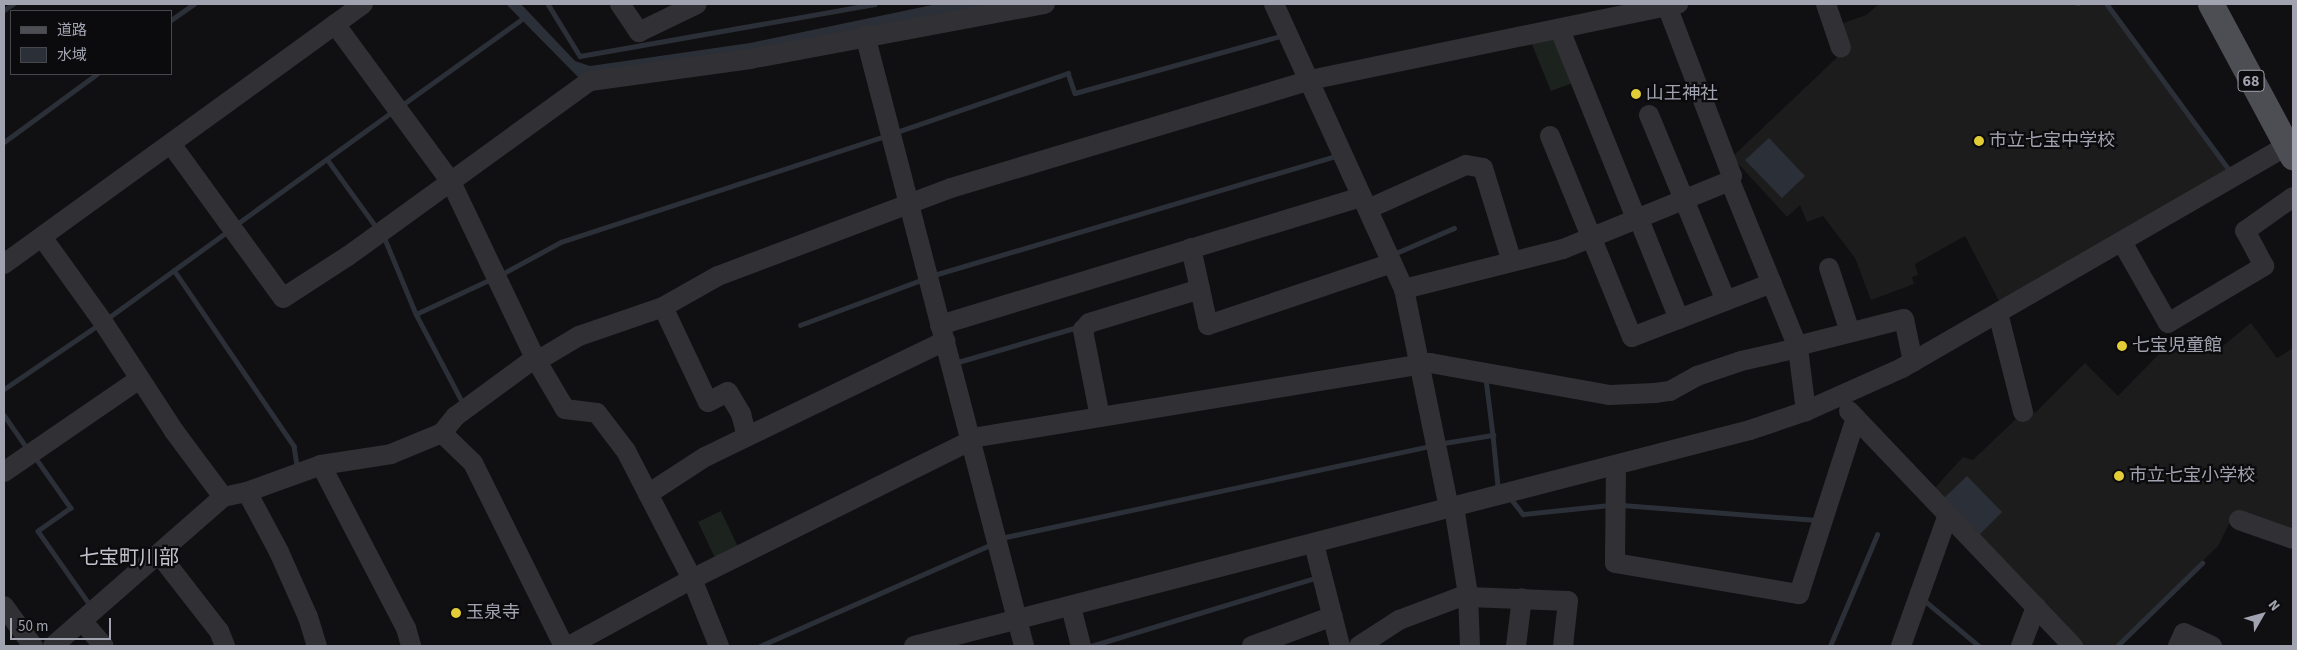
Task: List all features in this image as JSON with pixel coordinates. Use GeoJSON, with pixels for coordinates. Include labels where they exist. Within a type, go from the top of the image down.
{"type":"FeatureCollection","features":[{"type":"Feature","properties":{"kind":"main road","name":"68"},"geometry":{"type":"LineString","coordinates":[[2211,4],[2290,152]]}},
{"type":"Feature","properties":{"kind":"street"},"geometry":{"type":"LineString","coordinates":[[4,264],[172,144],[362,4]]}},
{"type":"Feature","properties":{"kind":"street"},"geometry":{"type":"LineString","coordinates":[[620,4],[639,32],[697,4]]}},
{"type":"Feature","properties":{"kind":"street"},"geometry":{"type":"LineString","coordinates":[[172,144],[283,298],[348,256],[590,81],[750,59],[865,36],[1045,4]]}},
{"type":"Feature","properties":{"kind":"street"},"geometry":{"type":"LineString","coordinates":[[1274,4],[1404,289],[1452,507],[1468,596],[1470,646]]}},
{"type":"Feature","properties":{"kind":"street"},"geometry":{"type":"LineString","coordinates":[[1826,4],[1841,48]]}},
{"type":"Feature","properties":{"kind":"street"},"geometry":{"type":"LineString","coordinates":[[53,646],[223,497],[247,492],[321,464],[391,454],[442,433],[456,416],[536,360],[596,329],[663,306],[718,276],[909,206],[951,188],[1310,80],[1560,30],[1673,5],[1732,176],[1730,181],[1798,347],[1806,411]]}},
{"type":"Feature","properties":{"kind":"street"},"geometry":{"type":"LineString","coordinates":[[336,24],[451,182],[536,360],[565,409],[597,413],[606,421],[648,494],[692,579],[719,646]]}},
{"type":"Feature","properties":{"kind":"street"},"geometry":{"type":"LineString","coordinates":[[1560,30],[1679,319]]}},
{"type":"Feature","properties":{"kind":"street"},"geometry":{"type":"LineString","coordinates":[[865,36],[1024,646]]}},
{"type":"Feature","properties":{"kind":"street"},"geometry":{"type":"LineString","coordinates":[[1649,115],[1726,301]]}},
{"type":"Feature","properties":{"kind":"street"},"geometry":{"type":"LineString","coordinates":[[1550,136],[1632,337],[1772,283]]}},
{"type":"Feature","properties":{"kind":"street"},"geometry":{"type":"LineString","coordinates":[[914,646],[1071,607],[1750,430],[1806,411],[1838,398],[1913,362],[2122,242],[2290,152]]}},
{"type":"Feature","properties":{"kind":"street"},"geometry":{"type":"LineString","coordinates":[[648,494],[705,457],[942,333],[1191,248],[1365,203],[1466,165],[1483,168],[1512,262]]}},
{"type":"Feature","properties":{"kind":"street"},"geometry":{"type":"LineString","coordinates":[[1404,289],[1562,249],[1585,241],[1591,235],[1730,181]]}},
{"type":"Feature","properties":{"kind":"street"},"geometry":{"type":"LineString","coordinates":[[2122,242],[2168,323],[2264,266],[2245,232],[2293,197]]}},
{"type":"Feature","properties":{"kind":"street"},"geometry":{"type":"LineString","coordinates":[[42,237],[103,322],[138,380],[223,497]]}},
{"type":"Feature","properties":{"kind":"street"},"geometry":{"type":"LineString","coordinates":[[1191,248],[1208,325],[1392,263]]}},
{"type":"Feature","properties":{"kind":"street"},"geometry":{"type":"LineString","coordinates":[[1829,268],[1850,332]]}},
{"type":"Feature","properties":{"kind":"street"},"geometry":{"type":"LineString","coordinates":[[1100,417],[1083,330],[1089,324],[1200,289]]}},
{"type":"Feature","properties":{"kind":"street"},"geometry":{"type":"LineString","coordinates":[[663,306],[708,402],[728,392],[741,414],[747,436]]}},
{"type":"Feature","properties":{"kind":"street"},"geometry":{"type":"LineString","coordinates":[[1998,314],[2024,412]]}},
{"type":"Feature","properties":{"kind":"street"},"geometry":{"type":"LineString","coordinates":[[569,646],[692,579],[970,440],[1430,362],[1619,395],[1670,391],[1697,376],[1850,332],[1904,319],[1913,362]]}},
{"type":"Feature","properties":{"kind":"street"},"geometry":{"type":"LineString","coordinates":[[4,472],[138,380]]}},
{"type":"Feature","properties":{"kind":"street"},"geometry":{"type":"LineString","coordinates":[[1838,398],[2073,646]]}},
{"type":"Feature","properties":{"kind":"street"},"geometry":{"type":"LineString","coordinates":[[1616,465],[1615,563],[1800,594],[1856,418]]}},
{"type":"Feature","properties":{"kind":"street"},"geometry":{"type":"LineString","coordinates":[[442,433],[473,463],[564,646]]}},
{"type":"Feature","properties":{"kind":"street"},"geometry":{"type":"LineString","coordinates":[[321,464],[406,628],[411,646]]}},
{"type":"Feature","properties":{"kind":"street"},"geometry":{"type":"LineString","coordinates":[[247,492],[282,560],[317,646]]}},
{"type":"Feature","properties":{"kind":"street"},"geometry":{"type":"LineString","coordinates":[[1901,646],[1948,515]]}},
{"type":"Feature","properties":{"kind":"street"},"geometry":{"type":"LineString","coordinates":[[2239,520],[2293,539]]}},
{"type":"Feature","properties":{"kind":"street"},"geometry":{"type":"LineString","coordinates":[[1314,544],[1340,646]]}},
{"type":"Feature","properties":{"kind":"street"},"geometry":{"type":"LineString","coordinates":[[159,554],[219,631],[225,646]]}},
{"type":"Feature","properties":{"kind":"street"},"geometry":{"type":"LineString","coordinates":[[1359,646],[1399,620],[1468,596],[1568,601],[1563,646]]}},
{"type":"Feature","properties":{"kind":"street"},"geometry":{"type":"LineString","coordinates":[[1516,646],[1522,598]]}},
{"type":"Feature","properties":{"kind":"street"},"geometry":{"type":"LineString","coordinates":[[4,606],[33,646]]}},
{"type":"Feature","properties":{"kind":"street"},"geometry":{"type":"LineString","coordinates":[[1071,607],[1082,646]]}},
{"type":"Feature","properties":{"kind":"street"},"geometry":{"type":"LineString","coordinates":[[2021,646],[2036,607]]}},
{"type":"Feature","properties":{"kind":"street"},"geometry":{"type":"LineString","coordinates":[[1252,646],[1333,616]]}},
{"type":"Feature","properties":{"kind":"street"},"geometry":{"type":"LineString","coordinates":[[82,622],[104,646]]}},
{"type":"Feature","properties":{"kind":"street"},"geometry":{"type":"LineString","coordinates":[[2178,646],[2184,633],[2212,646]]}},
{"type":"Feature","properties":{"kind":"shaded area","name":"市立七宝中学校"},"geometry":{"type":"Polygon","coordinates":[[[1879,4],[2076,4],[2077,7],[2080,4],[2105,4],[2228,170],[2000,303],[1965,236],[1915,264],[1918,275],[1912,277],[1914,284],[1871,300],[1855,258],[1823,216],[1807,222],[1800,205],[1787,217],[1732,157],[1848,47],[1838,25],[1866,15],[1879,4]]]}},
{"type":"Feature","properties":{"kind":"shaded area"},"geometry":{"type":"Polygon","coordinates":[[[1559,36],[1578,81],[1551,91],[1531,42],[1559,36]]]}},
{"type":"Feature","properties":{"kind":"shaded area","name":"市立七宝小学校"},"geometry":{"type":"Polygon","coordinates":[[[2251,323],[2277,358],[2293,348],[2293,535],[2234,514],[2218,546],[2115,646],[2078,646],[1931,492],[1963,457],[1973,460],[2020,415],[2036,412],[2085,363],[2118,396],[2159,354],[2205,338],[2213,354],[2251,323]]]}},
{"type":"Feature","properties":{"kind":"shaded area"},"geometry":{"type":"Polygon","coordinates":[[[721,511],[740,551],[717,562],[698,522],[721,511]]]}},
{"type":"Feature","properties":{"kind":"water"},"geometry":{"type":"Polygon","coordinates":[[[506,4],[521,4],[575,61],[590,66],[750,43],[937,4],[996,4],[747,53],[579,78],[506,4]]]}},
{"type":"Feature","properties":{"kind":"water"},"geometry":{"type":"Polygon","coordinates":[[[1769,138],[1805,176],[1782,198],[1745,160],[1769,138]]]}},
{"type":"Feature","properties":{"kind":"water"},"geometry":{"type":"Polygon","coordinates":[[[1967,476],[2002,512],[1980,534],[1944,498],[1967,476]]]}},
{"type":"Feature","properties":{"kind":"waterway"},"geometry":{"type":"LineString","coordinates":[[4,10],[13,4]]}},
{"type":"Feature","properties":{"kind":"waterway"},"geometry":{"type":"LineString","coordinates":[[172,19],[194,4]]}},
{"type":"Feature","properties":{"kind":"waterway"},"geometry":{"type":"LineString","coordinates":[[548,4],[580,56],[874,4]]}},
{"type":"Feature","properties":{"kind":"waterway"},"geometry":{"type":"LineString","coordinates":[[2107,4],[2228,168]]}},
{"type":"Feature","properties":{"kind":"waterway"},"geometry":{"type":"LineString","coordinates":[[402,105],[522,19]]}},
{"type":"Feature","properties":{"kind":"waterway"},"geometry":{"type":"LineString","coordinates":[[897,132],[1068,73],[1075,93],[1281,36]]}},
{"type":"Feature","properties":{"kind":"waterway"},"geometry":{"type":"LineString","coordinates":[[4,142],[96,75]]}},
{"type":"Feature","properties":{"kind":"waterway"},"geometry":{"type":"LineString","coordinates":[[237,224],[392,112]]}},
{"type":"Feature","properties":{"kind":"waterway"},"geometry":{"type":"LineString","coordinates":[[502,274],[561,242],[885,136]]}},
{"type":"Feature","properties":{"kind":"waterway"},"geometry":{"type":"LineString","coordinates":[[934,275],[1335,156]]}},
{"type":"Feature","properties":{"kind":"waterway"},"geometry":{"type":"LineString","coordinates":[[327,159],[377,228]]}},
{"type":"Feature","properties":{"kind":"waterway"},"geometry":{"type":"LineString","coordinates":[[1395,251],[1396,253],[1454,228]]}},
{"type":"Feature","properties":{"kind":"waterway"},"geometry":{"type":"LineString","coordinates":[[108,318],[227,232]]}},
{"type":"Feature","properties":{"kind":"waterway"},"geometry":{"type":"LineString","coordinates":[[385,239],[416,314],[491,279]]}},
{"type":"Feature","properties":{"kind":"waterway"},"geometry":{"type":"LineString","coordinates":[[174,270],[294,446],[297,465]]}},
{"type":"Feature","properties":{"kind":"waterway"},"geometry":{"type":"LineString","coordinates":[[800,325],[921,280]]}},
{"type":"Feature","properties":{"kind":"waterway"},"geometry":{"type":"LineString","coordinates":[[416,314],[463,403]]}},
{"type":"Feature","properties":{"kind":"waterway"},"geometry":{"type":"LineString","coordinates":[[4,389],[98,325]]}},
{"type":"Feature","properties":{"kind":"waterway"},"geometry":{"type":"LineString","coordinates":[[958,362],[1078,327]]}},
{"type":"Feature","properties":{"kind":"waterway"},"geometry":{"type":"LineString","coordinates":[[1486,379],[1493,435]]}},
{"type":"Feature","properties":{"kind":"waterway"},"geometry":{"type":"LineString","coordinates":[[4,415],[27,448]]}},
{"type":"Feature","properties":{"kind":"waterway"},"geometry":{"type":"LineString","coordinates":[[1444,443],[1493,435],[1498,486]]}},
{"type":"Feature","properties":{"kind":"waterway"},"geometry":{"type":"LineString","coordinates":[[1001,538],[1430,446]]}},
{"type":"Feature","properties":{"kind":"waterway"},"geometry":{"type":"LineString","coordinates":[[35,457],[71,508],[38,531],[90,605]]}},
{"type":"Feature","properties":{"kind":"waterway"},"geometry":{"type":"LineString","coordinates":[[1512,500],[1523,514],[1610,505]]}},
{"type":"Feature","properties":{"kind":"waterway"},"geometry":{"type":"LineString","coordinates":[[1622,505],[1817,520]]}},
{"type":"Feature","properties":{"kind":"waterway"},"geometry":{"type":"LineString","coordinates":[[1830,646],[1877,535]]}},
{"type":"Feature","properties":{"kind":"waterway"},"geometry":{"type":"LineString","coordinates":[[760,646],[990,545]]}},
{"type":"Feature","properties":{"kind":"waterway"},"geometry":{"type":"LineString","coordinates":[[2117,646],[2202,563]]}},
{"type":"Feature","properties":{"kind":"waterway"},"geometry":{"type":"LineString","coordinates":[[1091,646],[1315,578]]}},
{"type":"Feature","properties":{"kind":"waterway"},"geometry":{"type":"LineString","coordinates":[[1924,600],[1979,646]]}},
{"type":"Feature","properties":{"kind":"place","name":"山王神社"},"geometry":{"type":"Point","coordinates":[1636,94]}},
{"type":"Feature","properties":{"kind":"place","name":"市立七宝中学校"},"geometry":{"type":"Point","coordinates":[1979,141]}},
{"type":"Feature","properties":{"kind":"place","name":"七宝児童館"},"geometry":{"type":"Point","coordinates":[2122,346]}},
{"type":"Feature","properties":{"kind":"place","name":"市立七宝小学校"},"geometry":{"type":"Point","coordinates":[2119,476]}},
{"type":"Feature","properties":{"kind":"place","name":"玉泉寺"},"geometry":{"type":"Point","coordinates":[456,613]}},
{"type":"Feature","properties":{"kind":"district","name":"七宝町川部"},"geometry":{"type":"Point","coordinates":[129,558]}}]}
